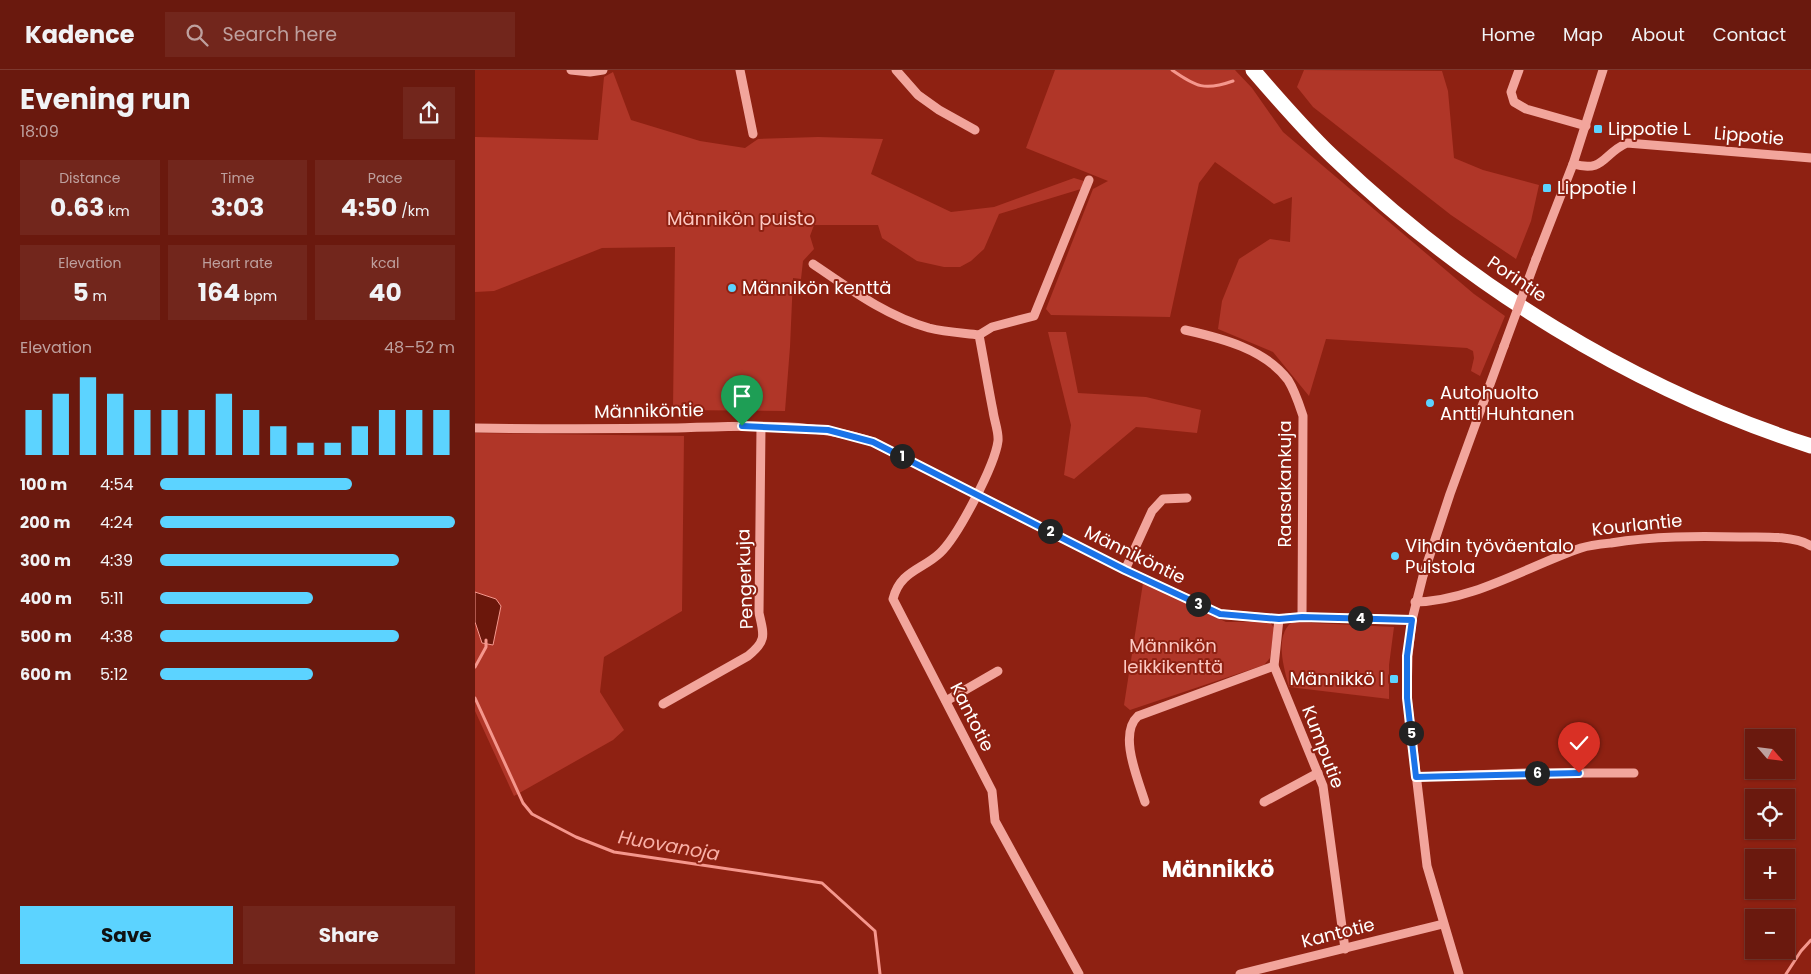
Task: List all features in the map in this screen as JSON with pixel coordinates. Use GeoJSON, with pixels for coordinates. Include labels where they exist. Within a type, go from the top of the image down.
{"type":"FeatureCollection","features":[{"type":"Feature","properties":{"kind":"highway","name":"Porintie"},"geometry":{"type":"LineString","coordinates":[[1253,70],[1332,156],[1417,230],[1493,287],[1559,329],[1667,390],[1758,429],[1811,446]]}},
{"type":"Feature","properties":{"kind":"street"},"geometry":{"type":"LineString","coordinates":[[571,70],[590,72],[603,70]]}},
{"type":"Feature","properties":{"kind":"street"},"geometry":{"type":"LineString","coordinates":[[739,70],[753,134]]}},
{"type":"Feature","properties":{"kind":"street"},"geometry":{"type":"LineString","coordinates":[[896,70],[918,95],[939,110],[975,130]]}},
{"type":"Feature","properties":{"kind":"street"},"geometry":{"type":"LineString","coordinates":[[1519,70],[1511,92],[1513,102],[1526,109],[1586,126]]}},
{"type":"Feature","properties":{"kind":"street"},"geometry":{"type":"LineString","coordinates":[[1459,974],[1427,866],[1407,698],[1407,656],[1412,620],[1415,602],[1450,494],[1573,164],[1603,70]]}},
{"type":"Feature","properties":{"kind":"street","name":"Lippotie"},"geometry":{"type":"LineString","coordinates":[[1573,164],[1586,167],[1595,166],[1615,148],[1627,143],[1811,158]]}},
{"type":"Feature","properties":{"kind":"street"},"geometry":{"type":"LineString","coordinates":[[813,264],[866,301],[887,311],[929,328],[979,335],[992,328],[1034,316],[1089,180]]}},
{"type":"Feature","properties":{"kind":"street","name":"Raasakankuja"},"geometry":{"type":"LineString","coordinates":[[1185,330],[1223,339],[1263,358],[1276,367],[1288,381],[1296,395],[1303,416],[1302,617]]}},
{"type":"Feature","properties":{"kind":"street","name":"Kantotie"},"geometry":{"type":"LineString","coordinates":[[979,335],[998,440],[977,493],[950,542],[939,554],[902,580],[896,586],[893,599],[992,791],[995,821],[1079,974]]}},
{"type":"Feature","properties":{"kind":"street","name":"Männiköntie"},"geometry":{"type":"LineString","coordinates":[[475,428],[761,427],[798,428],[851,435],[873,442],[977,493],[1125,570],[1220,614],[1279,619],[1302,617],[1412,620]]}},
{"type":"Feature","properties":{"kind":"street","name":"Pengerkuja"},"geometry":{"type":"LineString","coordinates":[[663,704],[748,656],[758,648],[764,637],[759,613],[761,427]]}},
{"type":"Feature","properties":{"kind":"street"},"geometry":{"type":"LineString","coordinates":[[1125,570],[1153,511],[1163,499],[1187,498]]}},
{"type":"Feature","properties":{"kind":"street","name":"Kourlantie"},"geometry":{"type":"LineString","coordinates":[[1415,602],[1430,602],[1475,590],[1583,547],[1619,541],[1691,536],[1774,537],[1806,542],[1811,546]]}},
{"type":"Feature","properties":{"kind":"street","name":"Kumputie"},"geometry":{"type":"LineString","coordinates":[[1279,619],[1274,666],[1318,773],[1326,801],[1345,949]]}},
{"type":"Feature","properties":{"kind":"street"},"geometry":{"type":"LineString","coordinates":[[1145,802],[1132,759],[1129,735],[1132,722],[1138,716],[1274,666]]}},
{"type":"Feature","properties":{"kind":"street"},"geometry":{"type":"LineString","coordinates":[[946,701],[998,671]]}},
{"type":"Feature","properties":{"kind":"street"},"geometry":{"type":"LineString","coordinates":[[1264,802],[1318,773]]}},
{"type":"Feature","properties":{"kind":"street"},"geometry":{"type":"LineString","coordinates":[[1416,777],[1525,773],[1634,773]]}},
{"type":"Feature","properties":{"kind":"street","name":"Kantotie"},"geometry":{"type":"LineString","coordinates":[[1240,974],[1443,924]]}},
{"type":"Feature","properties":{"kind":"green space"},"geometry":{"type":"Polygon","coordinates":[[[1055,70],[1235,70],[1252,88],[1283,132],[1474,294],[1505,316],[1480,376],[1471,371],[1474,358],[1473,351],[1467,348],[1326,339],[1309,396],[1273,352],[1218,329],[1222,301],[1239,259],[1270,239],[1290,242],[1292,197],[1274,204],[1215,162],[1199,183],[1170,317],[1051,315],[1046,309],[1093,189],[1108,181],[1026,148],[1055,70]]]}},
{"type":"Feature","properties":{"kind":"green space"},"geometry":{"type":"Polygon","coordinates":[[[1304,70],[1442,71],[1448,91],[1454,158],[1483,170],[1539,185],[1531,221],[1516,259],[1451,215],[1313,107],[1297,87],[1304,70]]]}},
{"type":"Feature","properties":{"kind":"green space","name":"Männikön puisto"},"geometry":{"type":"Polygon","coordinates":[[[613,72],[631,120],[700,141],[745,148],[758,139],[818,137],[883,139],[871,174],[951,212],[994,207],[1074,178],[1084,181],[1081,189],[999,214],[984,249],[971,261],[960,267],[944,267],[917,261],[882,238],[878,225],[814,225],[810,236],[814,249],[803,261],[801,279],[793,278],[785,411],[673,410],[675,247],[602,248],[494,291],[475,292],[475,137],[598,140],[604,77],[613,72]]]}},
{"type":"Feature","properties":{"kind":"green space"},"geometry":{"type":"Polygon","coordinates":[[[1048,332],[1066,332],[1078,393],[1146,397],[1201,410],[1197,433],[1136,427],[1074,479],[1064,475],[1071,425],[1048,332]]]}},
{"type":"Feature","properties":{"kind":"green space"},"geometry":{"type":"Polygon","coordinates":[[[475,433],[684,436],[682,611],[604,657],[600,692],[624,730],[613,740],[514,796],[475,711],[475,433]]]}},
{"type":"Feature","properties":{"kind":"green space","name":"Männikön leikkikenttä"},"geometry":{"type":"Polygon","coordinates":[[[1143,583],[1226,622],[1270,622],[1274,628],[1270,658],[1264,665],[1130,710],[1124,705],[1143,583]]]}},
{"type":"Feature","properties":{"kind":"green space"},"geometry":{"type":"Polygon","coordinates":[[[1292,622],[1394,627],[1389,665],[1389,699],[1289,687],[1283,662],[1282,644],[1286,628],[1292,622]]]}},
{"type":"Feature","properties":{"kind":"shaded area"},"geometry":{"type":"Polygon","coordinates":[[[475,592],[496,599],[501,606],[493,645],[482,643],[475,622],[475,592]]]}},
{"type":"Feature","properties":{"kind":"waterway","name":"Huovanoja"},"geometry":{"type":"LineString","coordinates":[[1172,70],[1194,84],[1201,86],[1215,86],[1233,81]]}},
{"type":"Feature","properties":{"kind":"waterway","name":"Huovanoja"},"geometry":{"type":"LineString","coordinates":[[475,667],[486,647],[486,640]]}},
{"type":"Feature","properties":{"kind":"waterway","name":"Huovanoja"},"geometry":{"type":"LineString","coordinates":[[475,698],[523,803],[532,814],[576,837],[614,852],[822,883],[875,931],[880,974]]}},
{"type":"Feature","properties":{"kind":"waterway"},"geometry":{"type":"LineString","coordinates":[[1786,974],[1801,951],[1811,940]]}},
{"type":"Feature","properties":{"kind":"place","name":"Lippotie L"},"geometry":{"type":"Point","coordinates":[1598,129]}},
{"type":"Feature","properties":{"kind":"place","name":"Lippotie I"},"geometry":{"type":"Point","coordinates":[1547,188]}},
{"type":"Feature","properties":{"kind":"place","name":"Männikön kenttä"},"geometry":{"type":"Point","coordinates":[732,288]}},
{"type":"Feature","properties":{"kind":"place","name":"Autohuolto Antti Huhtanen"},"geometry":{"type":"Point","coordinates":[1430,403]}},
{"type":"Feature","properties":{"kind":"place","name":"Vihdin työväentalo Puistola"},"geometry":{"type":"Point","coordinates":[1395,556]}},
{"type":"Feature","properties":{"kind":"place","name":"Männikkö I"},"geometry":{"type":"Point","coordinates":[1394,679]}},
{"type":"Feature","properties":{"kind":"district","name":"Männikkö"},"geometry":{"type":"Point","coordinates":[1218,869]}},
{"type":"Feature","properties":{"kind":"route"},"geometry":{"type":"LineString","coordinates":[[742,426],[828,430],[873,442],[977,493],[1125,570],[1220,614],[1279,619],[1302,617],[1398,618],[1412,620],[1407,656],[1407,698],[1416,777],[1579,773]]}}]}
